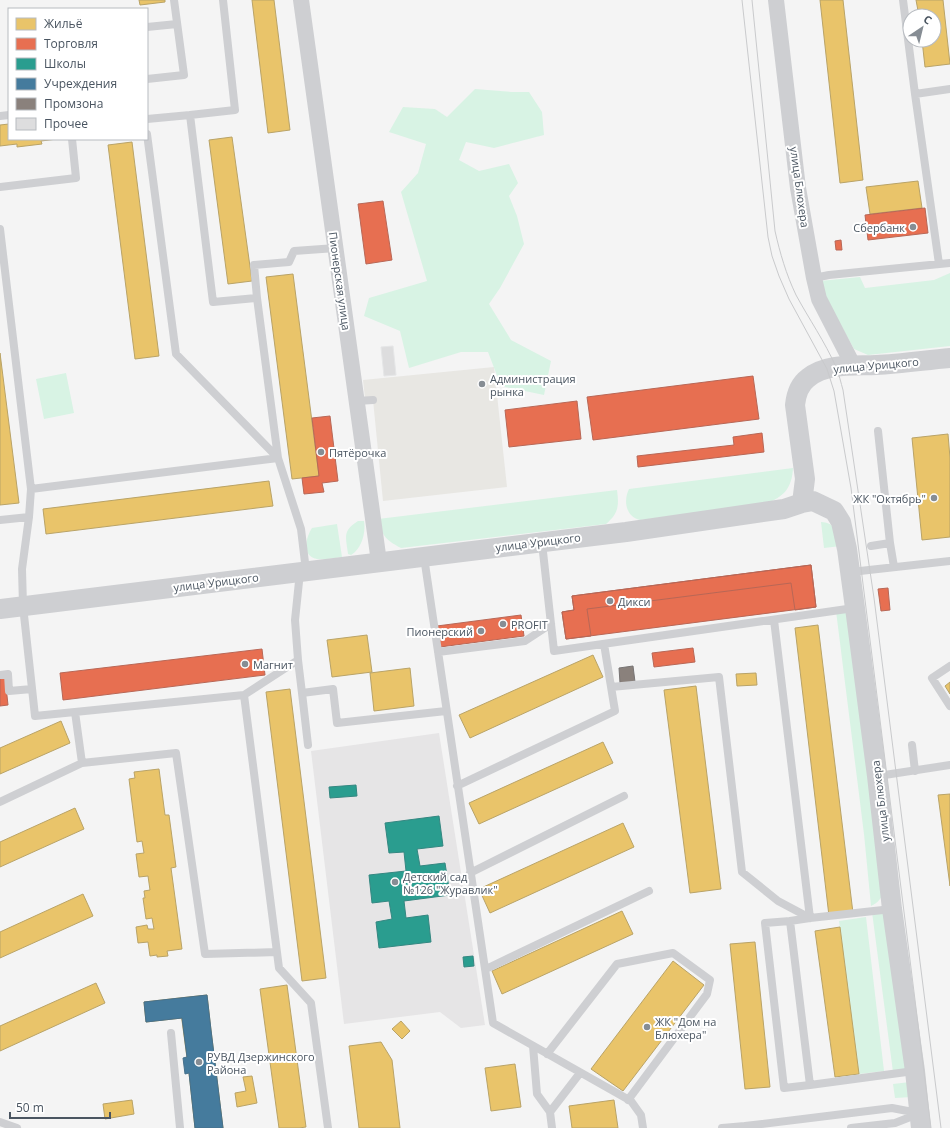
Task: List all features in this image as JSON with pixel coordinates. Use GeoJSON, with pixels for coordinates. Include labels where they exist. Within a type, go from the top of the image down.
{"type":"FeatureCollection","features":[{"type":"Feature","properties":{"kind":"street","name":"Пионерская улица"},"geometry":{"type":"LineString","coordinates":[[301,0],[379,562]]}},
{"type":"Feature","properties":{"kind":"street","name":"улица Блюхера"},"geometry":{"type":"LineString","coordinates":[[776,0],[798,188],[814,278],[819,299],[853,365]]}},
{"type":"Feature","properties":{"kind":"street","name":"улица Урицкого"},"geometry":{"type":"LineString","coordinates":[[0,609],[626,532],[784,509],[802,503],[805,479],[795,405],[796,397],[802,384],[807,378],[827,369],[853,365],[876,365],[950,358]]}},
{"type":"Feature","properties":{"kind":"street","name":"улица Блюхера"},"geometry":{"type":"LineString","coordinates":[[802,503],[813,501],[834,511],[841,522],[855,608],[877,776],[892,909],[915,1071],[920,1121]]}},
{"type":"Feature","properties":{"kind":"lane"},"geometry":{"type":"LineString","coordinates":[[148,79],[184,75],[174,0]]}},
{"type":"Feature","properties":{"kind":"lane"},"geometry":{"type":"LineString","coordinates":[[148,119],[236,110],[223,0]]}},
{"type":"Feature","properties":{"kind":"lane"},"geometry":{"type":"LineString","coordinates":[[903,0],[939,264]]}},
{"type":"Feature","properties":{"kind":"lane"},"geometry":{"type":"LineString","coordinates":[[148,27],[177,24]]}},
{"type":"Feature","properties":{"kind":"lane"},"geometry":{"type":"LineString","coordinates":[[915,94],[950,89]]}},
{"type":"Feature","properties":{"kind":"lane"},"geometry":{"type":"LineString","coordinates":[[190,115],[213,302],[257,298]]}},
{"type":"Feature","properties":{"kind":"lane"},"geometry":{"type":"LineString","coordinates":[[0,186],[76,178],[72,140]]}},
{"type":"Feature","properties":{"kind":"lane"},"geometry":{"type":"LineString","coordinates":[[148,140],[176,354],[278,458]]}},
{"type":"Feature","properties":{"kind":"lane"},"geometry":{"type":"LineString","coordinates":[[0,229],[31,489],[22,569],[23,606],[35,716],[244,695],[298,660]]}},
{"type":"Feature","properties":{"kind":"lane"},"geometry":{"type":"LineString","coordinates":[[308,745],[295,620],[303,571],[301,529],[278,458],[254,265],[289,262],[294,251],[336,248]]}},
{"type":"Feature","properties":{"kind":"lane"},"geometry":{"type":"LineString","coordinates":[[814,278],[829,275],[950,263]]}},
{"type":"Feature","properties":{"kind":"lane"},"geometry":{"type":"LineString","coordinates":[[357,401],[373,400]]}},
{"type":"Feature","properties":{"kind":"lane"},"geometry":{"type":"LineString","coordinates":[[878,431],[894,567]]}},
{"type":"Feature","properties":{"kind":"lane"},"geometry":{"type":"LineString","coordinates":[[31,489],[278,458]]}},
{"type":"Feature","properties":{"kind":"lane"},"geometry":{"type":"LineString","coordinates":[[0,520],[29,517]]}},
{"type":"Feature","properties":{"kind":"lane"},"geometry":{"type":"LineString","coordinates":[[542,542],[554,651],[855,608]]}},
{"type":"Feature","properties":{"kind":"lane"},"geometry":{"type":"LineString","coordinates":[[871,546],[890,543]]}},
{"type":"Feature","properties":{"kind":"lane"},"geometry":{"type":"LineString","coordinates":[[424,556],[493,1023],[630,1101],[641,1115],[643,1128]]}},
{"type":"Feature","properties":{"kind":"lane"},"geometry":{"type":"LineString","coordinates":[[850,572],[950,560]]}},
{"type":"Feature","properties":{"kind":"lane"},"geometry":{"type":"LineString","coordinates":[[774,620],[810,918]]}},
{"type":"Feature","properties":{"kind":"lane"},"geometry":{"type":"LineString","coordinates":[[438,652],[524,641],[551,624]]}},
{"type":"Feature","properties":{"kind":"lane"},"geometry":{"type":"LineString","coordinates":[[457,786],[615,710],[604,644]]}},
{"type":"Feature","properties":{"kind":"lane"},"geometry":{"type":"LineString","coordinates":[[950,666],[932,678],[950,706]]}},
{"type":"Feature","properties":{"kind":"lane"},"geometry":{"type":"LineString","coordinates":[[0,675],[8,674],[9,691],[32,689]]}},
{"type":"Feature","properties":{"kind":"lane"},"geometry":{"type":"LineString","coordinates":[[611,687],[719,677],[742,872],[778,901],[810,918]]}},
{"type":"Feature","properties":{"kind":"lane"},"geometry":{"type":"LineString","coordinates":[[302,693],[333,689],[337,723],[446,711]]}},
{"type":"Feature","properties":{"kind":"lane"},"geometry":{"type":"LineString","coordinates":[[244,695],[279,968],[311,1003],[328,1128]]}},
{"type":"Feature","properties":{"kind":"lane"},"geometry":{"type":"LineString","coordinates":[[75,712],[82,764]]}},
{"type":"Feature","properties":{"kind":"lane"},"geometry":{"type":"LineString","coordinates":[[912,744],[915,771]]}},
{"type":"Feature","properties":{"kind":"lane"},"geometry":{"type":"LineString","coordinates":[[0,802],[82,764],[176,753],[205,954],[277,952]]}},
{"type":"Feature","properties":{"kind":"lane"},"geometry":{"type":"LineString","coordinates":[[877,776],[950,765]]}},
{"type":"Feature","properties":{"kind":"lane"},"geometry":{"type":"LineString","coordinates":[[470,873],[624,796]]}},
{"type":"Feature","properties":{"kind":"lane"},"geometry":{"type":"LineString","coordinates":[[486,969],[649,891]]}},
{"type":"Feature","properties":{"kind":"lane"},"geometry":{"type":"LineString","coordinates":[[892,909],[765,923],[784,1088],[915,1071]]}},
{"type":"Feature","properties":{"kind":"lane"},"geometry":{"type":"LineString","coordinates":[[790,921],[810,1085]]}},
{"type":"Feature","properties":{"kind":"lane"},"geometry":{"type":"LineString","coordinates":[[547,1054],[617,964],[673,953],[710,980],[707,994],[628,1100]]}},
{"type":"Feature","properties":{"kind":"lane"},"geometry":{"type":"LineString","coordinates":[[171,1033],[180,1128]]}},
{"type":"Feature","properties":{"kind":"lane"},"geometry":{"type":"LineString","coordinates":[[533,1046],[537,1094],[550,1112],[552,1128]]}},
{"type":"Feature","properties":{"kind":"lane"},"geometry":{"type":"LineString","coordinates":[[550,1112],[580,1073]]}},
{"type":"Feature","properties":{"kind":"lane"},"geometry":{"type":"LineString","coordinates":[[722,1128],[745,1127],[892,1108],[920,1121]]}},
{"type":"Feature","properties":{"kind":"lane"},"geometry":{"type":"LineString","coordinates":[[851,1128],[920,1121]]}},
{"type":"Feature","properties":{"kind":"lane"},"geometry":{"type":"LineString","coordinates":[[2,1124],[17,1128]]}},
{"type":"Feature","properties":{"kind":"shaded area"},"geometry":{"type":"Polygon","coordinates":[[[494,367],[507,487],[383,501],[373,400],[365,398],[363,380],[494,367]]]}},
{"type":"Feature","properties":{"kind":"shaded area","name":"Детский сад №126 \"Журавлик\""},"geometry":{"type":"Polygon","coordinates":[[[439,733],[485,1025],[461,1028],[440,1012],[344,1024],[311,751],[439,733]]]}},
{"type":"Feature","properties":{"kind":"green space"},"geometry":{"type":"Polygon","coordinates":[[[475,89],[529,92],[542,112],[544,135],[494,148],[466,142],[459,160],[479,171],[509,164],[518,183],[509,196],[517,216],[524,244],[500,288],[489,304],[511,340],[551,361],[544,395],[501,386],[488,352],[461,352],[409,368],[400,331],[364,316],[369,298],[427,281],[401,192],[418,173],[426,144],[389,132],[403,107],[435,109],[447,117],[475,89]]]}},
{"type":"Feature","properties":{"kind":"green space"},"geometry":{"type":"Polygon","coordinates":[[[950,273],[950,346],[868,355],[854,349],[825,296],[820,281],[860,277],[865,288],[934,280],[950,273]]]}},
{"type":"Feature","properties":{"kind":"green space"},"geometry":{"type":"Polygon","coordinates":[[[66,373],[74,413],[44,419],[36,379],[66,373]]]}},
{"type":"Feature","properties":{"kind":"green space"},"geometry":{"type":"Polygon","coordinates":[[[793,468],[791,481],[786,491],[782,495],[765,504],[640,520],[632,516],[627,508],[626,498],[629,489],[793,468]]]}},
{"type":"Feature","properties":{"kind":"green space"},"geometry":{"type":"Polygon","coordinates":[[[617,490],[618,504],[616,512],[606,524],[401,548],[385,536],[378,519],[617,490]]]}},
{"type":"Feature","properties":{"kind":"green space"},"geometry":{"type":"Polygon","coordinates":[[[358,521],[364,521],[364,535],[358,549],[351,555],[348,554],[346,535],[349,528],[358,521]]]}},
{"type":"Feature","properties":{"kind":"green space"},"geometry":{"type":"Polygon","coordinates":[[[821,522],[830,524],[833,527],[837,533],[841,546],[824,548],[821,522]]]}},
{"type":"Feature","properties":{"kind":"green space"},"geometry":{"type":"Polygon","coordinates":[[[337,524],[342,557],[317,559],[312,557],[306,546],[308,536],[312,528],[337,524]]]}},
{"type":"Feature","properties":{"kind":"green space"},"geometry":{"type":"Polygon","coordinates":[[[848,609],[884,893],[877,902],[871,906],[864,834],[836,611],[848,609]]]}},
{"type":"Feature","properties":{"kind":"green space"},"geometry":{"type":"Polygon","coordinates":[[[888,910],[909,1070],[893,1072],[872,912],[888,910]]]}},
{"type":"Feature","properties":{"kind":"green space"},"geometry":{"type":"Polygon","coordinates":[[[866,917],[884,1071],[859,1074],[839,921],[866,917]]]}},
{"type":"Feature","properties":{"kind":"green space"},"geometry":{"type":"Polygon","coordinates":[[[910,1082],[912,1097],[895,1098],[893,1084],[910,1082]]]}},
{"type":"Feature","properties":{"kind":"building: Жильё"},"geometry":{"type":"Polygon","coordinates":[[[139,0],[165,0],[165,2],[140,5],[139,0]]]}},
{"type":"Feature","properties":{"kind":"building: Жильё"},"geometry":{"type":"Polygon","coordinates":[[[252,0],[274,0],[290,130],[268,133],[252,0]]]}},
{"type":"Feature","properties":{"kind":"building: Жильё"},"geometry":{"type":"Polygon","coordinates":[[[820,0],[843,0],[863,180],[840,183],[820,0]]]}},
{"type":"Feature","properties":{"kind":"building: Жильё"},"geometry":{"type":"Polygon","coordinates":[[[916,0],[943,0],[950,64],[925,67],[923,48],[942,48],[942,8],[918,8],[916,0]]]}},
{"type":"Feature","properties":{"kind":"building: Жильё"},"geometry":{"type":"Polygon","coordinates":[[[8,124],[8,140],[49,140],[41,141],[42,144],[17,147],[17,144],[0,146],[0,125],[8,124]]]}},
{"type":"Feature","properties":{"kind":"building: Жильё"},"geometry":{"type":"Polygon","coordinates":[[[232,137],[252,281],[228,284],[209,140],[232,137]]]}},
{"type":"Feature","properties":{"kind":"building: Жильё"},"geometry":{"type":"Polygon","coordinates":[[[132,142],[159,356],[135,359],[108,145],[132,142]]]}},
{"type":"Feature","properties":{"kind":"building: Жильё"},"geometry":{"type":"Polygon","coordinates":[[[918,181],[922,208],[870,214],[866,187],[918,181]]]}},
{"type":"Feature","properties":{"kind":"building: Жильё"},"geometry":{"type":"Polygon","coordinates":[[[293,274],[319,476],[292,479],[266,277],[293,274]]]}},
{"type":"Feature","properties":{"kind":"building: Жильё"},"geometry":{"type":"Polygon","coordinates":[[[0,353],[19,503],[0,505],[0,353]]]}},
{"type":"Feature","properties":{"kind":"building: Жильё","name":"ЖК \"Октябрь\""},"geometry":{"type":"Polygon","coordinates":[[[948,434],[950,458],[950,537],[922,540],[912,438],[948,434]]]}},
{"type":"Feature","properties":{"kind":"building: Жильё"},"geometry":{"type":"Polygon","coordinates":[[[269,481],[273,506],[46,534],[43,509],[269,481]]]}},
{"type":"Feature","properties":{"kind":"building: Жильё"},"geometry":{"type":"Polygon","coordinates":[[[818,625],[853,913],[829,916],[795,628],[818,625]]]}},
{"type":"Feature","properties":{"kind":"building: Жильё"},"geometry":{"type":"Polygon","coordinates":[[[367,635],[372,672],[332,677],[327,640],[367,635]]]}},
{"type":"Feature","properties":{"kind":"building: Жильё"},"geometry":{"type":"Polygon","coordinates":[[[593,655],[603,677],[470,738],[459,715],[593,655]]]}},
{"type":"Feature","properties":{"kind":"building: Жильё"},"geometry":{"type":"Polygon","coordinates":[[[410,668],[414,706],[374,711],[370,673],[410,668]]]}},
{"type":"Feature","properties":{"kind":"building: Жильё"},"geometry":{"type":"Polygon","coordinates":[[[756,673],[757,685],[737,686],[736,674],[756,673]]]}},
{"type":"Feature","properties":{"kind":"building: Жильё"},"geometry":{"type":"Polygon","coordinates":[[[950,682],[950,694],[945,686],[950,682]]]}},
{"type":"Feature","properties":{"kind":"building: Жильё"},"geometry":{"type":"Polygon","coordinates":[[[696,686],[721,889],[690,893],[664,690],[696,686]]]}},
{"type":"Feature","properties":{"kind":"building: Жильё"},"geometry":{"type":"Polygon","coordinates":[[[290,689],[326,978],[302,981],[266,692],[290,689]]]}},
{"type":"Feature","properties":{"kind":"building: Жильё"},"geometry":{"type":"Polygon","coordinates":[[[61,721],[70,743],[0,774],[0,748],[61,721]]]}},
{"type":"Feature","properties":{"kind":"building: Жильё"},"geometry":{"type":"Polygon","coordinates":[[[603,742],[613,763],[479,824],[469,803],[603,742]]]}},
{"type":"Feature","properties":{"kind":"building: Жильё"},"geometry":{"type":"Polygon","coordinates":[[[159,769],[165,815],[169,815],[176,867],[171,868],[182,949],[167,951],[168,956],[157,957],[157,955],[150,956],[148,942],[138,943],[136,927],[147,925],[148,929],[154,929],[152,918],[146,919],[143,898],[145,898],[144,891],[150,890],[148,876],[139,877],[136,854],[144,853],[142,841],[137,842],[129,779],[135,778],[134,772],[159,769]]]}},
{"type":"Feature","properties":{"kind":"building: Жильё"},"geometry":{"type":"Polygon","coordinates":[[[950,794],[950,886],[938,795],[950,794]]]}},
{"type":"Feature","properties":{"kind":"building: Жильё"},"geometry":{"type":"Polygon","coordinates":[[[75,808],[84,829],[0,867],[0,842],[75,808]]]}},
{"type":"Feature","properties":{"kind":"building: Жильё"},"geometry":{"type":"Polygon","coordinates":[[[623,823],[634,847],[490,913],[479,889],[623,823]]]}},
{"type":"Feature","properties":{"kind":"building: Жильё"},"geometry":{"type":"Polygon","coordinates":[[[83,894],[93,916],[0,958],[0,932],[83,894]]]}},
{"type":"Feature","properties":{"kind":"building: Жильё"},"geometry":{"type":"Polygon","coordinates":[[[622,911],[633,934],[502,994],[492,971],[622,911]]]}},
{"type":"Feature","properties":{"kind":"building: Жильё"},"geometry":{"type":"Polygon","coordinates":[[[840,927],[859,1074],[835,1077],[815,931],[840,927]]]}},
{"type":"Feature","properties":{"kind":"building: Жильё"},"geometry":{"type":"Polygon","coordinates":[[[755,942],[770,1087],[745,1089],[730,944],[755,942]]]}},
{"type":"Feature","properties":{"kind":"building: Жильё","name":"ЖК \"Дом на Блюхера\""},"geometry":{"type":"Polygon","coordinates":[[[673,961],[704,985],[623,1091],[591,1069],[673,961]]]}},
{"type":"Feature","properties":{"kind":"building: Жильё"},"geometry":{"type":"Polygon","coordinates":[[[96,983],[105,1003],[0,1051],[0,1026],[96,983]]]}},
{"type":"Feature","properties":{"kind":"building: Жильё"},"geometry":{"type":"Polygon","coordinates":[[[287,985],[306,1127],[299,1128],[279,1128],[260,989],[287,985]]]}},
{"type":"Feature","properties":{"kind":"building: Жильё","name":"РУВД Дзержинского Района"},"geometry":{"type":"Polygon","coordinates":[[[207,995],[223,1128],[195,1128],[179,998],[207,995]]]}},
{"type":"Feature","properties":{"kind":"building: Жильё"},"geometry":{"type":"Polygon","coordinates":[[[179,998],[182,1018],[146,1022],[144,1002],[179,998]]]}},
{"type":"Feature","properties":{"kind":"building: Жильё"},"geometry":{"type":"Polygon","coordinates":[[[401,1021],[410,1031],[402,1039],[392,1029],[401,1021]]]}},
{"type":"Feature","properties":{"kind":"building: Жильё"},"geometry":{"type":"Polygon","coordinates":[[[381,1042],[392,1060],[400,1128],[359,1128],[349,1046],[381,1042]]]}},
{"type":"Feature","properties":{"kind":"building: Жильё"},"geometry":{"type":"Polygon","coordinates":[[[515,1064],[521,1107],[491,1111],[485,1068],[515,1064]]]}},
{"type":"Feature","properties":{"kind":"building: Жильё"},"geometry":{"type":"Polygon","coordinates":[[[252,1076],[257,1103],[237,1107],[235,1093],[246,1091],[243,1077],[252,1076]]]}},
{"type":"Feature","properties":{"kind":"building: Жильё"},"geometry":{"type":"Polygon","coordinates":[[[132,1100],[134,1114],[105,1119],[103,1104],[132,1100]]]}},
{"type":"Feature","properties":{"kind":"building: Жильё"},"geometry":{"type":"Polygon","coordinates":[[[614,1100],[618,1128],[572,1128],[569,1106],[614,1100]]]}},
{"type":"Feature","properties":{"kind":"building: Торговля"},"geometry":{"type":"Polygon","coordinates":[[[383,201],[392,260],[366,264],[358,204],[383,201]]]}},
{"type":"Feature","properties":{"kind":"building: Торговля"},"geometry":{"type":"Polygon","coordinates":[[[925,208],[928,233],[868,240],[865,215],[925,208]]]}},
{"type":"Feature","properties":{"kind":"building: Торговля"},"geometry":{"type":"Polygon","coordinates":[[[841,240],[842,250],[836,250],[835,241],[841,240]]]}},
{"type":"Feature","properties":{"kind":"building: Торговля"},"geometry":{"type":"Polygon","coordinates":[[[753,376],[759,419],[593,440],[587,397],[753,376]]]}},
{"type":"Feature","properties":{"kind":"building: Торговля"},"geometry":{"type":"Polygon","coordinates":[[[577,401],[581,439],[509,447],[505,410],[577,401]]]}},
{"type":"Feature","properties":{"kind":"building: Торговля"},"geometry":{"type":"Polygon","coordinates":[[[330,416],[338,481],[322,483],[324,492],[304,494],[302,478],[319,476],[312,418],[330,416]]]}},
{"type":"Feature","properties":{"kind":"building: Торговля"},"geometry":{"type":"Polygon","coordinates":[[[762,433],[764,452],[638,467],[637,456],[734,445],[733,437],[762,433]]]}},
{"type":"Feature","properties":{"kind":"building: Торговля","name":"Дикси"},"geometry":{"type":"Polygon","coordinates":[[[811,565],[816,607],[795,610],[791,583],[587,609],[591,636],[566,639],[562,612],[574,610],[572,596],[811,565]]]}},
{"type":"Feature","properties":{"kind":"building: Торговля"},"geometry":{"type":"Polygon","coordinates":[[[811,565],[816,607],[566,639],[562,612],[574,610],[572,596],[811,565]]]}},
{"type":"Feature","properties":{"kind":"building: Торговля"},"geometry":{"type":"Polygon","coordinates":[[[888,588],[890,610],[881,611],[878,589],[888,588]]]}},
{"type":"Feature","properties":{"kind":"building: Торговля","name":"Пионерский"},"geometry":{"type":"Polygon","coordinates":[[[521,615],[524,636],[440,647],[437,626],[521,615]]]}},
{"type":"Feature","properties":{"kind":"building: Торговля"},"geometry":{"type":"Polygon","coordinates":[[[693,648],[695,662],[654,667],[652,653],[693,648]]]}},
{"type":"Feature","properties":{"kind":"building: Торговля"},"geometry":{"type":"Polygon","coordinates":[[[262,649],[265,675],[63,700],[60,673],[262,649]]]}},
{"type":"Feature","properties":{"kind":"building: Торговля"},"geometry":{"type":"Polygon","coordinates":[[[0,677],[5,677],[8,705],[0,706],[0,677]]]}},
{"type":"Feature","properties":{"kind":"building: Школы"},"geometry":{"type":"Polygon","coordinates":[[[356,785],[357,796],[330,798],[329,787],[356,785]]]}},
{"type":"Feature","properties":{"kind":"building: Школы"},"geometry":{"type":"Polygon","coordinates":[[[439,816],[443,846],[417,849],[420,866],[445,863],[450,895],[404,901],[406,918],[428,915],[431,942],[379,948],[376,922],[392,919],[389,901],[372,903],[369,875],[406,871],[404,852],[389,853],[385,823],[439,816]]]}},
{"type":"Feature","properties":{"kind":"building: Школы"},"geometry":{"type":"Polygon","coordinates":[[[473,956],[474,966],[464,967],[463,957],[473,956]]]}},
{"type":"Feature","properties":{"kind":"building: Учреждения","name":"РУВД Дзержинского Района"},"geometry":{"type":"Polygon","coordinates":[[[207,995],[223,1128],[195,1128],[189,1073],[185,1074],[183,1058],[187,1057],[182,1018],[146,1022],[144,1002],[207,995]]]}},
{"type":"Feature","properties":{"kind":"building: Промзона"},"geometry":{"type":"Polygon","coordinates":[[[633,666],[635,682],[620,683],[619,668],[633,666]]]}},
{"type":"Feature","properties":{"kind":"building: Прочее"},"geometry":{"type":"Polygon","coordinates":[[[393,346],[396,375],[384,376],[381,347],[393,346]]]}},
{"type":"Feature","properties":{"kind":"tram line"},"geometry":{"type":"LineString","coordinates":[[742,0],[768,237],[772,256],[789,299],[827,369],[834,391],[851,488],[931,1128]]}},
{"type":"Feature","properties":{"kind":"tram line"},"geometry":{"type":"LineString","coordinates":[[752,0],[775,231],[792,287],[832,358],[843,390],[874,598],[941,1128]]}},
{"type":"Feature","properties":{"kind":"place","name":"Сбербанк"},"geometry":{"type":"Point","coordinates":[913,227]}},
{"type":"Feature","properties":{"kind":"place","name":"Администрация рынка"},"geometry":{"type":"Point","coordinates":[482,384]}},
{"type":"Feature","properties":{"kind":"place","name":"Пятёрочка"},"geometry":{"type":"Point","coordinates":[321,452]}},
{"type":"Feature","properties":{"kind":"place","name":"ЖК \"Октябрь\""},"geometry":{"type":"Point","coordinates":[934,498]}},
{"type":"Feature","properties":{"kind":"place","name":"Дикси"},"geometry":{"type":"Point","coordinates":[610,601]}},
{"type":"Feature","properties":{"kind":"place","name":"PROFIT"},"geometry":{"type":"Point","coordinates":[503,624]}},
{"type":"Feature","properties":{"kind":"place","name":"Пионерский"},"geometry":{"type":"Point","coordinates":[481,631]}},
{"type":"Feature","properties":{"kind":"place","name":"Магнит"},"geometry":{"type":"Point","coordinates":[245,664]}},
{"type":"Feature","properties":{"kind":"place","name":"Детский сад №126 \"Журавлик\""},"geometry":{"type":"Point","coordinates":[395,882]}},
{"type":"Feature","properties":{"kind":"place","name":"ЖК \"Дом на Блюхера\""},"geometry":{"type":"Point","coordinates":[647,1027]}},
{"type":"Feature","properties":{"kind":"place","name":"РУВД Дзержинского Района"},"geometry":{"type":"Point","coordinates":[199,1062]}}]}
